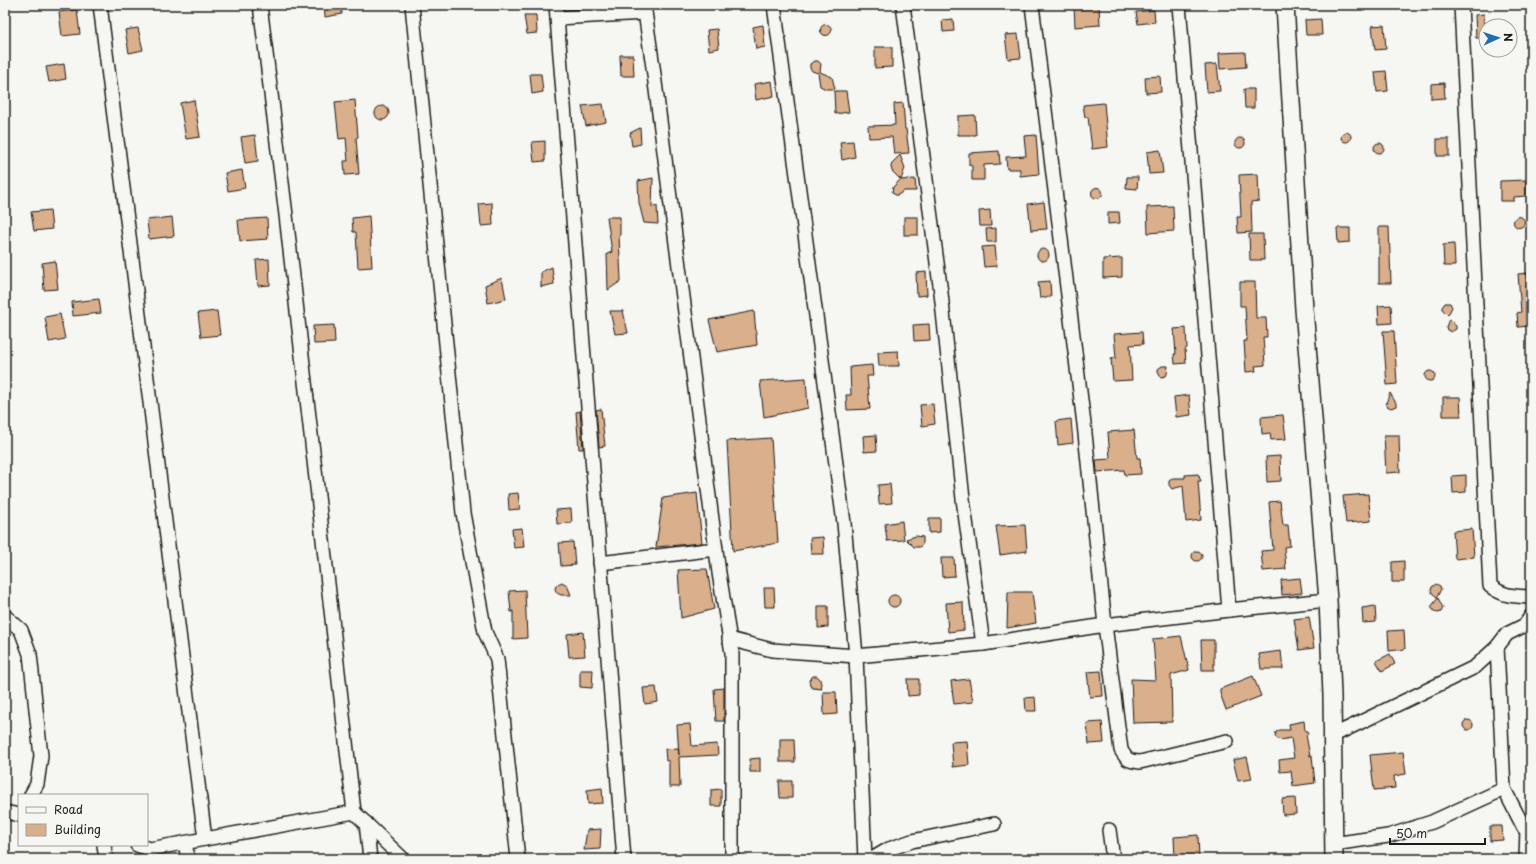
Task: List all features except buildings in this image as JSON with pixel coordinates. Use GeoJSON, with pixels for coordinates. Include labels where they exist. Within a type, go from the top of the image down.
{"type":"FeatureCollection","features":[{"type":"Feature","properties":{"kind":"street"},"geometry":{"type":"LineString","coordinates":[[100,5],[205,839]]}},
{"type":"Feature","properties":{"kind":"street"},"geometry":{"type":"LineString","coordinates":[[260,5],[286,215],[354,812],[403,859]]}},
{"type":"Feature","properties":{"kind":"street"},"geometry":{"type":"LineString","coordinates":[[412,5],[463,513],[485,632],[497,659],[518,859]]}},
{"type":"Feature","properties":{"kind":"street"},"geometry":{"type":"LineString","coordinates":[[774,5],[844,523],[856,656],[866,859]]}},
{"type":"Feature","properties":{"kind":"street"},"geometry":{"type":"LineString","coordinates":[[903,5],[941,293],[963,499],[983,644]]}},
{"type":"Feature","properties":{"kind":"street"},"geometry":{"type":"LineString","coordinates":[[1032,5],[1084,424],[1105,625],[1122,750],[1130,761],[1140,762],[1227,741]]}},
{"type":"Feature","properties":{"kind":"street"},"geometry":{"type":"LineString","coordinates":[[1179,5],[1229,610]]}},
{"type":"Feature","properties":{"kind":"street"},"geometry":{"type":"LineString","coordinates":[[1285,5],[1304,309],[1328,600],[1334,852],[1432,822],[1504,789]]}},
{"type":"Feature","properties":{"kind":"street"},"geometry":{"type":"LineString","coordinates":[[1461,5],[1490,586],[1500,593],[1510,596],[1531,596]]}},
{"type":"Feature","properties":{"kind":"street"},"geometry":{"type":"LineString","coordinates":[[624,859],[557,11],[644,9],[716,549],[732,653],[732,859]]}},
{"type":"Feature","properties":{"kind":"street"},"geometry":{"type":"LineString","coordinates":[[600,563],[716,549]]}},
{"type":"Feature","properties":{"kind":"street"},"geometry":{"type":"LineString","coordinates":[[729,639],[772,650],[856,656],[983,644],[1105,625],[1328,600]]}},
{"type":"Feature","properties":{"kind":"street"},"geometry":{"type":"LineString","coordinates":[[5,616],[22,630],[30,654],[41,756],[37,784],[32,794]]}},
{"type":"Feature","properties":{"kind":"street"},"geometry":{"type":"LineString","coordinates":[[1332,736],[1475,667],[1497,647],[1507,634],[1525,625],[1531,616]]}},
{"type":"Feature","properties":{"kind":"street"},"geometry":{"type":"LineString","coordinates":[[1497,647],[1504,789],[1528,829]]}},
{"type":"Feature","properties":{"kind":"street"},"geometry":{"type":"LineString","coordinates":[[140,846],[150,849],[354,812]]}},
{"type":"Feature","properties":{"kind":"street"},"geometry":{"type":"LineString","coordinates":[[366,823],[370,859]]}},
{"type":"Feature","properties":{"kind":"street"},"geometry":{"type":"LineString","coordinates":[[872,859],[889,849],[912,841],[994,824]]}},
{"type":"Feature","properties":{"kind":"street"},"geometry":{"type":"LineString","coordinates":[[1109,830],[1112,859]]}},
{"type":"Feature","properties":{"kind":"street"},"geometry":{"type":"LineString","coordinates":[[185,843],[188,859]]}},
{"type":"Feature","properties":{"kind":"street"},"geometry":{"type":"LineString","coordinates":[[104,846],[106,859]]}},
{"type":"Feature","properties":{"kind":"lane"},"geometry":{"type":"LineString","coordinates":[[1524,859],[1528,829]]}}]}
